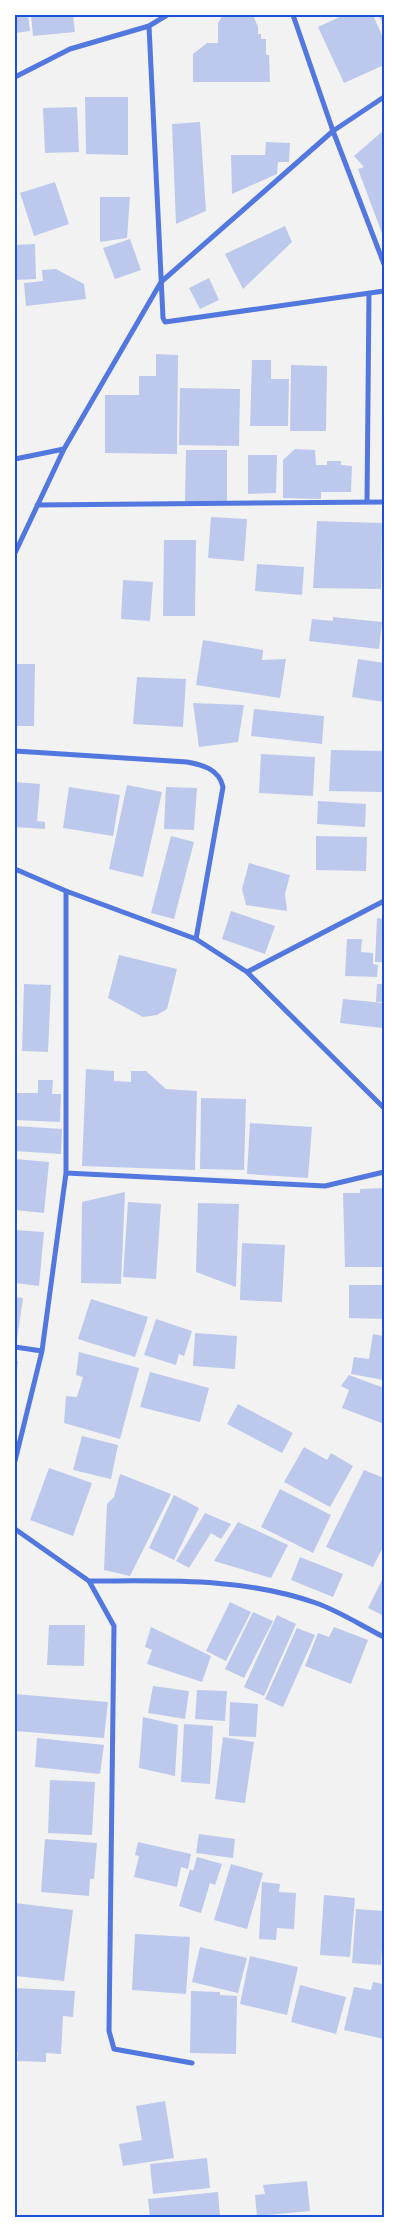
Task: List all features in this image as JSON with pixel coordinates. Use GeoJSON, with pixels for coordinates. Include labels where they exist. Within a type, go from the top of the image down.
{"type":"FeatureCollection","features":[{"type":"Feature","properties":{"kind":"street"},"geometry":{"type":"LineString","coordinates":[[15,77],[70,49],[149,26],[167,15]]}},
{"type":"Feature","properties":{"kind":"street"},"geometry":{"type":"LineString","coordinates":[[293,15],[333,131],[384,264]]}},
{"type":"Feature","properties":{"kind":"street"},"geometry":{"type":"LineString","coordinates":[[149,26],[161,282],[163,318],[165,322],[384,291]]}},
{"type":"Feature","properties":{"kind":"street"},"geometry":{"type":"LineString","coordinates":[[15,553],[64,449],[161,282],[333,131],[384,97]]}},
{"type":"Feature","properties":{"kind":"street"},"geometry":{"type":"LineString","coordinates":[[367,502],[368,293]]}},
{"type":"Feature","properties":{"kind":"street"},"geometry":{"type":"LineString","coordinates":[[15,459],[64,449]]}},
{"type":"Feature","properties":{"kind":"street"},"geometry":{"type":"LineString","coordinates":[[37,505],[384,502]]}},
{"type":"Feature","properties":{"kind":"street"},"geometry":{"type":"LineString","coordinates":[[15,751],[188,762],[208,768],[216,774],[223,787],[196,939]]}},
{"type":"Feature","properties":{"kind":"street"},"geometry":{"type":"LineString","coordinates":[[15,869],[66,891],[196,939],[247,972],[384,1108]]}},
{"type":"Feature","properties":{"kind":"street"},"geometry":{"type":"LineString","coordinates":[[15,1461],[42,1351],[66,1173],[66,891]]}},
{"type":"Feature","properties":{"kind":"street"},"geometry":{"type":"LineString","coordinates":[[247,972],[384,902]]}},
{"type":"Feature","properties":{"kind":"street"},"geometry":{"type":"LineString","coordinates":[[66,1173],[325,1186],[384,1172]]}},
{"type":"Feature","properties":{"kind":"street"},"geometry":{"type":"LineString","coordinates":[[15,1347],[42,1351]]}},
{"type":"Feature","properties":{"kind":"street"},"geometry":{"type":"LineString","coordinates":[[15,1529],[89,1581],[114,1626],[109,2031],[114,2049],[192,2063]]}},
{"type":"Feature","properties":{"kind":"street"},"geometry":{"type":"LineString","coordinates":[[89,1581],[215,1582],[262,1588],[318,1604],[384,1637]]}},
{"type":"Feature","properties":{"kind":"building"},"geometry":{"type":"Polygon","coordinates":[[[15,15],[28,15],[30,31],[15,33],[15,15]]]}},
{"type":"Feature","properties":{"kind":"building"},"geometry":{"type":"Polygon","coordinates":[[[31,15],[73,15],[75,32],[33,36],[31,15]]]}},
{"type":"Feature","properties":{"kind":"building"},"geometry":{"type":"Polygon","coordinates":[[[223,15],[253,15],[258,27],[258,34],[261,34],[261,39],[266,39],[266,55],[269,55],[270,82],[193,82],[193,54],[207,43],[218,43],[218,23],[223,15]]]}},
{"type":"Feature","properties":{"kind":"building"},"geometry":{"type":"Polygon","coordinates":[[[344,15],[373,15],[384,40],[384,65],[344,83],[318,27],[344,15]]]}},
{"type":"Feature","properties":{"kind":"building"},"geometry":{"type":"Polygon","coordinates":[[[378,15],[384,15],[384,25],[378,15]]]}},
{"type":"Feature","properties":{"kind":"building"},"geometry":{"type":"Polygon","coordinates":[[[85,97],[128,97],[128,155],[86,154],[85,97]]]}},
{"type":"Feature","properties":{"kind":"building"},"geometry":{"type":"Polygon","coordinates":[[[77,107],[79,152],[45,153],[43,108],[77,107]]]}},
{"type":"Feature","properties":{"kind":"building"},"geometry":{"type":"Polygon","coordinates":[[[200,122],[206,211],[176,224],[172,124],[200,122]]]}},
{"type":"Feature","properties":{"kind":"building"},"geometry":{"type":"Polygon","coordinates":[[[384,130],[384,239],[358,169],[364,167],[354,156],[384,130]]]}},
{"type":"Feature","properties":{"kind":"building"},"geometry":{"type":"Polygon","coordinates":[[[266,142],[290,143],[289,162],[278,162],[277,174],[232,194],[231,155],[265,155],[266,142]]]}},
{"type":"Feature","properties":{"kind":"building"},"geometry":{"type":"Polygon","coordinates":[[[55,182],[69,224],[34,236],[20,193],[55,182]]]}},
{"type":"Feature","properties":{"kind":"building"},"geometry":{"type":"Polygon","coordinates":[[[100,197],[130,197],[127,238],[100,242],[100,197]]]}},
{"type":"Feature","properties":{"kind":"building"},"geometry":{"type":"Polygon","coordinates":[[[285,226],[292,242],[243,289],[225,254],[285,226]]]}},
{"type":"Feature","properties":{"kind":"building"},"geometry":{"type":"Polygon","coordinates":[[[130,239],[141,270],[115,279],[103,248],[130,239]]]}},
{"type":"Feature","properties":{"kind":"building"},"geometry":{"type":"Polygon","coordinates":[[[35,244],[36,279],[15,280],[15,245],[35,244]]]}},
{"type":"Feature","properties":{"kind":"building"},"geometry":{"type":"Polygon","coordinates":[[[56,269],[84,284],[86,299],[26,306],[24,283],[43,281],[42,270],[56,269]]]}},
{"type":"Feature","properties":{"kind":"building"},"geometry":{"type":"Polygon","coordinates":[[[209,278],[219,300],[200,309],[189,288],[209,278]]]}},
{"type":"Feature","properties":{"kind":"building"},"geometry":{"type":"Polygon","coordinates":[[[156,354],[178,355],[177,454],[105,453],[105,395],[139,395],[139,376],[156,376],[156,354]]]}},
{"type":"Feature","properties":{"kind":"building"},"geometry":{"type":"Polygon","coordinates":[[[252,360],[271,360],[271,379],[289,379],[288,426],[250,426],[252,360]]]}},
{"type":"Feature","properties":{"kind":"building"},"geometry":{"type":"Polygon","coordinates":[[[291,365],[327,366],[326,431],[290,431],[291,365]]]}},
{"type":"Feature","properties":{"kind":"building"},"geometry":{"type":"Polygon","coordinates":[[[180,388],[240,389],[239,446],[179,445],[180,388]]]}},
{"type":"Feature","properties":{"kind":"building"},"geometry":{"type":"Polygon","coordinates":[[[295,449],[315,450],[316,465],[327,465],[327,461],[341,461],[341,465],[352,466],[351,492],[321,492],[321,499],[283,498],[283,460],[295,449]]]}},
{"type":"Feature","properties":{"kind":"building"},"geometry":{"type":"Polygon","coordinates":[[[186,450],[227,450],[227,502],[185,501],[186,450]]]}},
{"type":"Feature","properties":{"kind":"building"},"geometry":{"type":"Polygon","coordinates":[[[248,455],[277,455],[276,493],[248,494],[248,455]]]}},
{"type":"Feature","properties":{"kind":"building"},"geometry":{"type":"Polygon","coordinates":[[[211,517],[247,519],[244,561],[208,558],[211,517]]]}},
{"type":"Feature","properties":{"kind":"building"},"geometry":{"type":"Polygon","coordinates":[[[317,521],[382,523],[381,589],[313,588],[317,521]]]}},
{"type":"Feature","properties":{"kind":"building"},"geometry":{"type":"Polygon","coordinates":[[[164,540],[196,540],[195,616],[163,616],[164,540]]]}},
{"type":"Feature","properties":{"kind":"building"},"geometry":{"type":"Polygon","coordinates":[[[257,564],[304,567],[302,595],[255,591],[257,564]]]}},
{"type":"Feature","properties":{"kind":"building"},"geometry":{"type":"Polygon","coordinates":[[[123,580],[153,582],[150,621],[121,619],[123,580]]]}},
{"type":"Feature","properties":{"kind":"building"},"geometry":{"type":"Polygon","coordinates":[[[333,617],[382,622],[379,649],[309,641],[312,619],[333,621],[333,617]]]}},
{"type":"Feature","properties":{"kind":"building"},"geometry":{"type":"Polygon","coordinates":[[[203,640],[263,650],[262,660],[286,659],[280,698],[196,685],[203,640]]]}},
{"type":"Feature","properties":{"kind":"building"},"geometry":{"type":"Polygon","coordinates":[[[358,659],[384,663],[384,702],[352,697],[358,659]]]}},
{"type":"Feature","properties":{"kind":"building"},"geometry":{"type":"Polygon","coordinates":[[[15,664],[35,664],[34,726],[15,726],[15,664]]]}},
{"type":"Feature","properties":{"kind":"building"},"geometry":{"type":"Polygon","coordinates":[[[137,677],[186,679],[183,727],[133,724],[137,677]]]}},
{"type":"Feature","properties":{"kind":"building"},"geometry":{"type":"Polygon","coordinates":[[[193,703],[244,705],[238,742],[199,747],[193,703]]]}},
{"type":"Feature","properties":{"kind":"building"},"geometry":{"type":"Polygon","coordinates":[[[254,709],[324,716],[322,744],[251,736],[254,709]]]}},
{"type":"Feature","properties":{"kind":"building"},"geometry":{"type":"Polygon","coordinates":[[[331,750],[384,751],[383,792],[329,791],[331,750]]]}},
{"type":"Feature","properties":{"kind":"building"},"geometry":{"type":"Polygon","coordinates":[[[261,754],[315,757],[313,796],[259,793],[261,754]]]}},
{"type":"Feature","properties":{"kind":"building"},"geometry":{"type":"Polygon","coordinates":[[[15,782],[40,784],[37,821],[45,822],[45,829],[15,827],[15,782]]]}},
{"type":"Feature","properties":{"kind":"building"},"geometry":{"type":"Polygon","coordinates":[[[127,785],[162,792],[143,877],[109,869],[127,785]]]}},
{"type":"Feature","properties":{"kind":"building"},"geometry":{"type":"Polygon","coordinates":[[[69,787],[120,795],[113,836],[63,828],[69,787]]]}},
{"type":"Feature","properties":{"kind":"building"},"geometry":{"type":"Polygon","coordinates":[[[166,787],[197,788],[194,830],[164,829],[166,787]]]}},
{"type":"Feature","properties":{"kind":"building"},"geometry":{"type":"Polygon","coordinates":[[[318,801],[366,804],[365,827],[317,824],[318,801]]]}},
{"type":"Feature","properties":{"kind":"building"},"geometry":{"type":"Polygon","coordinates":[[[171,836],[194,842],[174,919],[151,913],[171,836]]]}},
{"type":"Feature","properties":{"kind":"building"},"geometry":{"type":"Polygon","coordinates":[[[316,836],[367,837],[366,871],[316,870],[316,836]]]}},
{"type":"Feature","properties":{"kind":"building"},"geometry":{"type":"Polygon","coordinates":[[[249,863],[290,875],[285,894],[287,911],[246,905],[242,889],[249,863]]]}},
{"type":"Feature","properties":{"kind":"building"},"geometry":{"type":"Polygon","coordinates":[[[231,911],[275,926],[265,954],[222,939],[231,911]]]}},
{"type":"Feature","properties":{"kind":"building"},"geometry":{"type":"Polygon","coordinates":[[[377,918],[384,919],[384,962],[375,962],[377,918]]]}},
{"type":"Feature","properties":{"kind":"building"},"geometry":{"type":"Polygon","coordinates":[[[347,939],[362,939],[361,952],[373,953],[373,964],[378,965],[377,977],[345,976],[347,939]]]}},
{"type":"Feature","properties":{"kind":"building"},"geometry":{"type":"Polygon","coordinates":[[[119,955],[177,969],[167,1009],[157,1015],[143,1017],[108,998],[119,955]]]}},
{"type":"Feature","properties":{"kind":"building"},"geometry":{"type":"Polygon","coordinates":[[[24,984],[51,985],[48,1052],[22,1051],[24,984]]]}},
{"type":"Feature","properties":{"kind":"building"},"geometry":{"type":"Polygon","coordinates":[[[377,984],[384,984],[384,1002],[376,1002],[377,984]]]}},
{"type":"Feature","properties":{"kind":"building"},"geometry":{"type":"Polygon","coordinates":[[[343,999],[384,1003],[382,1028],[340,1023],[343,999]]]}},
{"type":"Feature","properties":{"kind":"building"},"geometry":{"type":"Polygon","coordinates":[[[86,1069],[114,1071],[114,1081],[131,1082],[131,1071],[146,1071],[166,1089],[197,1091],[195,1170],[82,1166],[86,1069]]]}},
{"type":"Feature","properties":{"kind":"building"},"geometry":{"type":"Polygon","coordinates":[[[38,1080],[53,1080],[52,1094],[61,1094],[60,1122],[15,1120],[15,1093],[38,1093],[38,1080]]]}},
{"type":"Feature","properties":{"kind":"building"},"geometry":{"type":"Polygon","coordinates":[[[201,1098],[246,1099],[244,1170],[200,1169],[201,1098]]]}},
{"type":"Feature","properties":{"kind":"building"},"geometry":{"type":"Polygon","coordinates":[[[250,1123],[312,1127],[308,1178],[247,1174],[250,1123]]]}},
{"type":"Feature","properties":{"kind":"building"},"geometry":{"type":"Polygon","coordinates":[[[15,1126],[62,1129],[61,1154],[15,1151],[15,1126]]]}},
{"type":"Feature","properties":{"kind":"building"},"geometry":{"type":"Polygon","coordinates":[[[15,1159],[49,1162],[44,1213],[15,1210],[15,1159]]]}},
{"type":"Feature","properties":{"kind":"building"},"geometry":{"type":"Polygon","coordinates":[[[384,1188],[384,1267],[345,1267],[343,1193],[360,1193],[360,1189],[384,1188]]]}},
{"type":"Feature","properties":{"kind":"building"},"geometry":{"type":"Polygon","coordinates":[[[125,1192],[121,1284],[81,1283],[82,1202],[125,1192]]]}},
{"type":"Feature","properties":{"kind":"building"},"geometry":{"type":"Polygon","coordinates":[[[128,1202],[161,1204],[156,1279],[123,1277],[128,1202]]]}},
{"type":"Feature","properties":{"kind":"building"},"geometry":{"type":"Polygon","coordinates":[[[198,1203],[239,1204],[236,1287],[196,1272],[198,1203]]]}},
{"type":"Feature","properties":{"kind":"building"},"geometry":{"type":"Polygon","coordinates":[[[15,1230],[44,1232],[39,1286],[15,1283],[15,1230]]]}},
{"type":"Feature","properties":{"kind":"building"},"geometry":{"type":"Polygon","coordinates":[[[242,1243],[285,1245],[282,1302],[240,1300],[242,1243]]]}},
{"type":"Feature","properties":{"kind":"building"},"geometry":{"type":"Polygon","coordinates":[[[349,1285],[384,1285],[384,1319],[349,1318],[349,1285]]]}},
{"type":"Feature","properties":{"kind":"building"},"geometry":{"type":"Polygon","coordinates":[[[15,1297],[23,1298],[17,1339],[15,1339],[15,1297]]]}},
{"type":"Feature","properties":{"kind":"building"},"geometry":{"type":"Polygon","coordinates":[[[91,1299],[148,1317],[135,1357],[78,1339],[91,1299]]]}},
{"type":"Feature","properties":{"kind":"building"},"geometry":{"type":"Polygon","coordinates":[[[156,1319],[192,1331],[184,1356],[179,1354],[176,1365],[144,1355],[156,1319]]]}},
{"type":"Feature","properties":{"kind":"building"},"geometry":{"type":"Polygon","coordinates":[[[195,1333],[237,1336],[235,1369],[193,1366],[195,1333]]]}},
{"type":"Feature","properties":{"kind":"building"},"geometry":{"type":"Polygon","coordinates":[[[373,1334],[384,1336],[384,1380],[351,1374],[354,1357],[369,1359],[373,1334]]]}},
{"type":"Feature","properties":{"kind":"building"},"geometry":{"type":"Polygon","coordinates":[[[79,1352],[139,1368],[120,1439],[64,1423],[66,1396],[77,1397],[83,1377],[76,1375],[79,1352]]]}},
{"type":"Feature","properties":{"kind":"building"},"geometry":{"type":"Polygon","coordinates":[[[15,1361],[18,1361],[16,1378],[15,1378],[15,1361]]]}},
{"type":"Feature","properties":{"kind":"building"},"geometry":{"type":"Polygon","coordinates":[[[150,1372],[209,1388],[200,1422],[140,1407],[150,1372]]]}},
{"type":"Feature","properties":{"kind":"building"},"geometry":{"type":"Polygon","coordinates":[[[349,1375],[384,1388],[384,1424],[342,1408],[349,1390],[341,1386],[349,1375]]]}},
{"type":"Feature","properties":{"kind":"building"},"geometry":{"type":"Polygon","coordinates":[[[238,1404],[293,1433],[282,1453],[227,1424],[238,1404]]]}},
{"type":"Feature","properties":{"kind":"building"},"geometry":{"type":"Polygon","coordinates":[[[82,1436],[118,1445],[111,1479],[73,1470],[82,1436]]]}},
{"type":"Feature","properties":{"kind":"building"},"geometry":{"type":"Polygon","coordinates":[[[304,1447],[327,1460],[331,1453],[353,1466],[330,1507],[284,1482],[304,1447]]]}},
{"type":"Feature","properties":{"kind":"building"},"geometry":{"type":"Polygon","coordinates":[[[49,1468],[92,1483],[73,1536],[30,1520],[49,1468]]]}},
{"type":"Feature","properties":{"kind":"building"},"geometry":{"type":"Polygon","coordinates":[[[364,1470],[384,1478],[384,1545],[373,1567],[326,1547],[364,1470]]]}},
{"type":"Feature","properties":{"kind":"building"},"geometry":{"type":"Polygon","coordinates":[[[120,1474],[171,1494],[130,1576],[104,1570],[107,1504],[114,1497],[120,1474]]]}},
{"type":"Feature","properties":{"kind":"building"},"geometry":{"type":"Polygon","coordinates":[[[280,1489],[331,1515],[313,1553],[261,1527],[280,1489]]]}},
{"type":"Feature","properties":{"kind":"building"},"geometry":{"type":"Polygon","coordinates":[[[174,1495],[199,1508],[174,1560],[149,1548],[174,1495]]]}},
{"type":"Feature","properties":{"kind":"building"},"geometry":{"type":"Polygon","coordinates":[[[205,1513],[231,1524],[221,1539],[211,1533],[189,1568],[176,1561],[205,1513]]]}},
{"type":"Feature","properties":{"kind":"building"},"geometry":{"type":"Polygon","coordinates":[[[238,1522],[288,1545],[271,1578],[214,1561],[238,1522]]]}},
{"type":"Feature","properties":{"kind":"building"},"geometry":{"type":"Polygon","coordinates":[[[300,1557],[343,1574],[333,1597],[291,1580],[300,1557]]]}},
{"type":"Feature","properties":{"kind":"building"},"geometry":{"type":"Polygon","coordinates":[[[384,1576],[384,1616],[368,1608],[384,1576]]]}},
{"type":"Feature","properties":{"kind":"building"},"geometry":{"type":"Polygon","coordinates":[[[230,1602],[251,1612],[226,1661],[206,1651],[230,1602]]]}},
{"type":"Feature","properties":{"kind":"building"},"geometry":{"type":"Polygon","coordinates":[[[253,1612],[273,1621],[244,1678],[225,1669],[253,1612]]]}},
{"type":"Feature","properties":{"kind":"building"},"geometry":{"type":"Polygon","coordinates":[[[277,1615],[296,1624],[264,1696],[244,1687],[277,1615]]]}},
{"type":"Feature","properties":{"kind":"building"},"geometry":{"type":"Polygon","coordinates":[[[49,1625],[85,1625],[84,1666],[47,1665],[49,1625]]]}},
{"type":"Feature","properties":{"kind":"building"},"geometry":{"type":"Polygon","coordinates":[[[151,1627],[211,1656],[202,1682],[147,1664],[152,1650],[145,1647],[151,1627]]]}},
{"type":"Feature","properties":{"kind":"building"},"geometry":{"type":"Polygon","coordinates":[[[334,1627],[368,1640],[351,1684],[305,1666],[318,1633],[329,1637],[334,1627]]]}},
{"type":"Feature","properties":{"kind":"building"},"geometry":{"type":"Polygon","coordinates":[[[297,1628],[315,1635],[283,1707],[265,1699],[297,1628]]]}},
{"type":"Feature","properties":{"kind":"building"},"geometry":{"type":"Polygon","coordinates":[[[153,1686],[189,1691],[185,1719],[148,1713],[153,1686]]]}},
{"type":"Feature","properties":{"kind":"building"},"geometry":{"type":"Polygon","coordinates":[[[197,1690],[227,1691],[225,1721],[195,1719],[197,1690]]]}},
{"type":"Feature","properties":{"kind":"building"},"geometry":{"type":"Polygon","coordinates":[[[15,1694],[108,1702],[104,1738],[15,1731],[15,1694]]]}},
{"type":"Feature","properties":{"kind":"building"},"geometry":{"type":"Polygon","coordinates":[[[230,1702],[258,1704],[256,1737],[229,1736],[230,1702]]]}},
{"type":"Feature","properties":{"kind":"building"},"geometry":{"type":"Polygon","coordinates":[[[143,1717],[178,1725],[175,1776],[139,1768],[143,1717]]]}},
{"type":"Feature","properties":{"kind":"building"},"geometry":{"type":"Polygon","coordinates":[[[184,1724],[213,1726],[210,1784],[181,1782],[184,1724]]]}},
{"type":"Feature","properties":{"kind":"building"},"geometry":{"type":"Polygon","coordinates":[[[223,1737],[254,1742],[245,1803],[215,1799],[223,1737]]]}},
{"type":"Feature","properties":{"kind":"building"},"geometry":{"type":"Polygon","coordinates":[[[37,1738],[104,1745],[100,1774],[35,1767],[37,1738]]]}},
{"type":"Feature","properties":{"kind":"building"},"geometry":{"type":"Polygon","coordinates":[[[50,1780],[95,1782],[92,1835],[48,1833],[50,1780]]]}},
{"type":"Feature","properties":{"kind":"building"},"geometry":{"type":"Polygon","coordinates":[[[199,1834],[235,1839],[233,1858],[196,1853],[199,1834]]]}},
{"type":"Feature","properties":{"kind":"building"},"geometry":{"type":"Polygon","coordinates":[[[45,1839],[97,1843],[94,1879],[90,1879],[89,1896],[41,1892],[45,1839]]]}},
{"type":"Feature","properties":{"kind":"building"},"geometry":{"type":"Polygon","coordinates":[[[138,1842],[191,1854],[188,1869],[181,1867],[177,1887],[134,1877],[139,1856],[135,1855],[138,1842]]]}},
{"type":"Feature","properties":{"kind":"building"},"geometry":{"type":"Polygon","coordinates":[[[197,1857],[222,1864],[215,1885],[210,1883],[201,1913],[179,1906],[190,1869],[193,1871],[197,1857]]]}},
{"type":"Feature","properties":{"kind":"building"},"geometry":{"type":"Polygon","coordinates":[[[231,1864],[263,1873],[247,1929],[214,1920],[231,1864]]]}},
{"type":"Feature","properties":{"kind":"building"},"geometry":{"type":"Polygon","coordinates":[[[262,1882],[280,1884],[279,1892],[296,1893],[294,1929],[277,1928],[276,1940],[259,1939],[262,1882]]]}},
{"type":"Feature","properties":{"kind":"building"},"geometry":{"type":"Polygon","coordinates":[[[324,1895],[355,1898],[350,1957],[320,1955],[324,1895]]]}},
{"type":"Feature","properties":{"kind":"building"},"geometry":{"type":"Polygon","coordinates":[[[15,1903],[73,1910],[64,1981],[15,1976],[15,1903]]]}},
{"type":"Feature","properties":{"kind":"building"},"geometry":{"type":"Polygon","coordinates":[[[356,1909],[384,1911],[381,1965],[352,1963],[356,1909]]]}},
{"type":"Feature","properties":{"kind":"building"},"geometry":{"type":"Polygon","coordinates":[[[135,1934],[190,1937],[186,1994],[132,1990],[135,1934]]]}},
{"type":"Feature","properties":{"kind":"building"},"geometry":{"type":"Polygon","coordinates":[[[200,1947],[247,1958],[238,1993],[192,1982],[200,1947]]]}},
{"type":"Feature","properties":{"kind":"building"},"geometry":{"type":"Polygon","coordinates":[[[250,1956],[298,1967],[287,2015],[240,2004],[250,1956]]]}},
{"type":"Feature","properties":{"kind":"building"},"geometry":{"type":"Polygon","coordinates":[[[373,1982],[384,1984],[384,2039],[344,2030],[354,1987],[371,1990],[373,1982]]]}},
{"type":"Feature","properties":{"kind":"building"},"geometry":{"type":"Polygon","coordinates":[[[300,1985],[346,1997],[336,2034],[291,2022],[300,1985]]]}},
{"type":"Feature","properties":{"kind":"building"},"geometry":{"type":"Polygon","coordinates":[[[15,1988],[75,1991],[73,2017],[63,2016],[61,2054],[46,2053],[46,2062],[17,2061],[18,2052],[15,2052],[15,1988]]]}},
{"type":"Feature","properties":{"kind":"building"},"geometry":{"type":"Polygon","coordinates":[[[191,1991],[220,1992],[220,1995],[237,1996],[236,2054],[190,2053],[191,1991]]]}},
{"type":"Feature","properties":{"kind":"building"},"geometry":{"type":"Polygon","coordinates":[[[165,2101],[174,2158],[123,2166],[119,2144],[142,2140],[136,2106],[165,2101]]]}},
{"type":"Feature","properties":{"kind":"building"},"geometry":{"type":"Polygon","coordinates":[[[207,2158],[210,2188],[153,2194],[150,2164],[207,2158]]]}},
{"type":"Feature","properties":{"kind":"building"},"geometry":{"type":"Polygon","coordinates":[[[307,2181],[310,2211],[257,2216],[255,2195],[265,2194],[263,2185],[307,2181]]]}},
{"type":"Feature","properties":{"kind":"building"},"geometry":{"type":"Polygon","coordinates":[[[218,2192],[220,2217],[150,2217],[148,2199],[218,2192]]]}}]}
